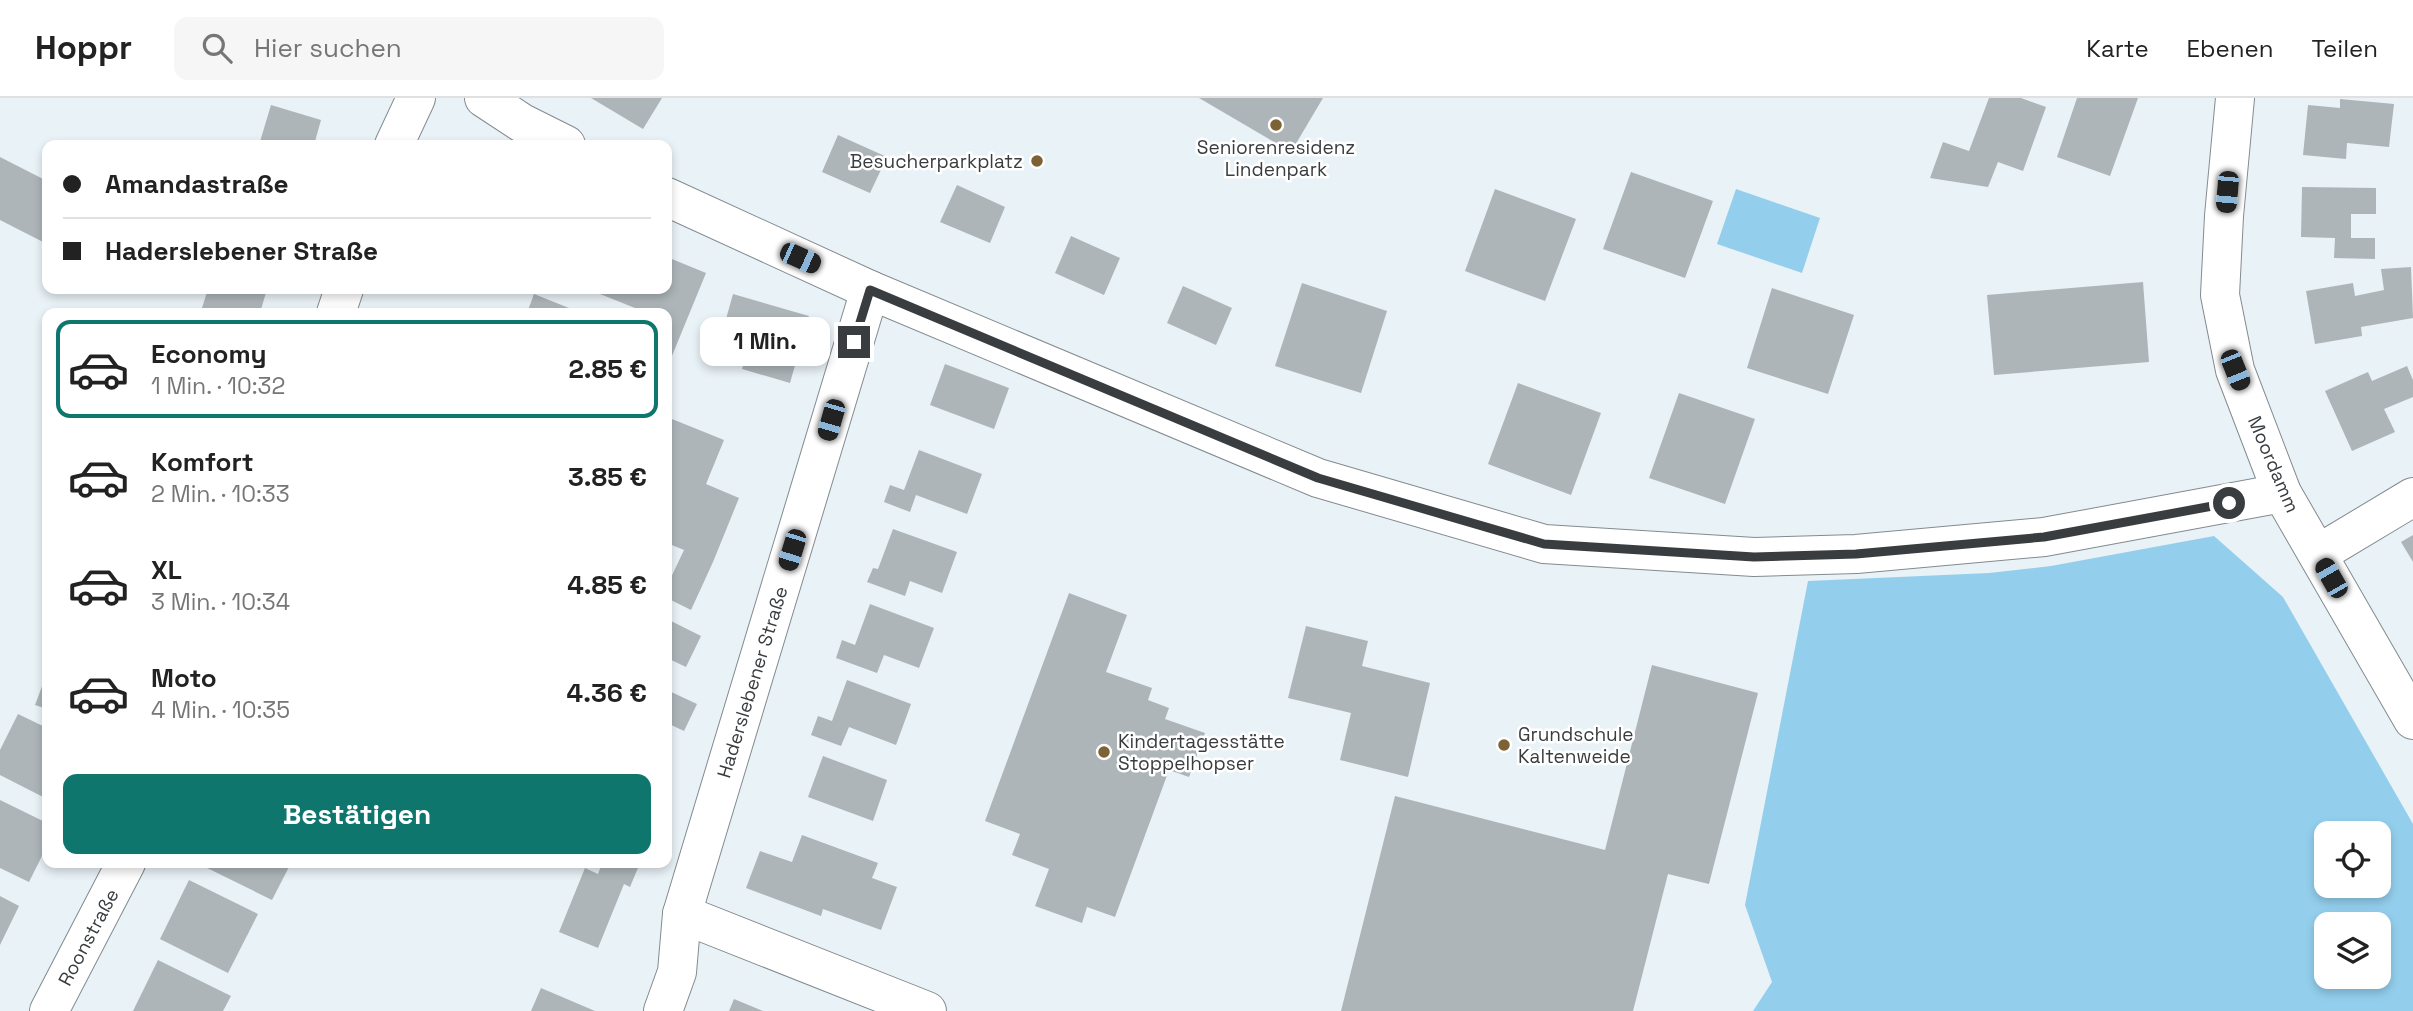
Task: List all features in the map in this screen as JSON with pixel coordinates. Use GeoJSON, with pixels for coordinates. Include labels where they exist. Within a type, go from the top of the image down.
{"type":"FeatureCollection","features":[{"type":"Feature","properties":{"kind":"street"},"geometry":{"type":"LineString","coordinates":[[396,140],[416,98]]}},
{"type":"Feature","properties":{"kind":"street"},"geometry":{"type":"LineString","coordinates":[[484,98],[530,110],[561,140]]}},
{"type":"Feature","properties":{"kind":"street","name":"Moordamm"},"geometry":{"type":"LineString","coordinates":[[2235,98],[2224,216],[2221,295],[2235,370],[2282,493],[2413,720]]}},
{"type":"Feature","properties":{"kind":"street"},"geometry":{"type":"LineString","coordinates":[[672,199],[870,290],[1318,478],[1544,544],[1754,557],[1856,554],[2044,537],[2282,493]]}},
{"type":"Feature","properties":{"kind":"street","name":"Haderslebener Straße"},"geometry":{"type":"LineString","coordinates":[[663,1011],[677,972],[682,914],[870,290]]}},
{"type":"Feature","properties":{"kind":"street"},"geometry":{"type":"LineString","coordinates":[[2318,554],[2413,497]]}},
{"type":"Feature","properties":{"kind":"street","name":"Roonstraße"},"geometry":{"type":"LineString","coordinates":[[49,1011],[124,868]]}},
{"type":"Feature","properties":{"kind":"street"},"geometry":{"type":"LineString","coordinates":[[682,914],[927,1011]]}},
{"type":"Feature","properties":{"kind":"shaded area"},"geometry":{"type":"Polygon","coordinates":[[[1736,189],[1820,218],[1802,273],[1717,244],[1736,189]]]}},
{"type":"Feature","properties":{"kind":"shaded area"},"geometry":{"type":"Polygon","coordinates":[[[2214,536],[2283,597],[2413,824],[2413,1011],[1753,1011],[1772,982],[1745,905],[1808,581],[1989,573],[2051,566],[2214,536]]]}},
{"type":"Feature","properties":{"kind":"building"},"geometry":{"type":"Polygon","coordinates":[[[591,98],[662,98],[643,129],[591,98]]]}},
{"type":"Feature","properties":{"kind":"building","name":"Seniorenresidenz Lindenpark"},"geometry":{"type":"Polygon","coordinates":[[[1199,98],[1323,98],[1291,152],[1199,98]]]}},
{"type":"Feature","properties":{"kind":"building"},"geometry":{"type":"Polygon","coordinates":[[[1989,98],[2021,98],[2046,107],[2023,171],[1998,162],[1988,187],[1930,178],[1943,142],[1969,151],[1989,98]]]}},
{"type":"Feature","properties":{"kind":"building"},"geometry":{"type":"Polygon","coordinates":[[[2077,98],[2138,98],[2110,176],[2057,157],[2077,98]]]}},
{"type":"Feature","properties":{"kind":"building"},"geometry":{"type":"Polygon","coordinates":[[[2340,99],[2394,104],[2389,147],[2347,143],[2346,159],[2303,155],[2308,105],[2340,108],[2340,99]]]}},
{"type":"Feature","properties":{"kind":"building"},"geometry":{"type":"Polygon","coordinates":[[[271,105],[321,120],[315,140],[260,140],[271,105]]]}},
{"type":"Feature","properties":{"kind":"building"},"geometry":{"type":"Polygon","coordinates":[[[838,135],[887,157],[870,193],[822,172],[838,135]]]}},
{"type":"Feature","properties":{"kind":"building"},"geometry":{"type":"Polygon","coordinates":[[[0,157],[42,178],[42,241],[0,220],[0,157]]]}},
{"type":"Feature","properties":{"kind":"building"},"geometry":{"type":"Polygon","coordinates":[[[1631,172],[1713,201],[1685,278],[1603,249],[1631,172]]]}},
{"type":"Feature","properties":{"kind":"building"},"geometry":{"type":"Polygon","coordinates":[[[957,185],[1005,207],[990,243],[940,222],[957,185]]]}},
{"type":"Feature","properties":{"kind":"building"},"geometry":{"type":"Polygon","coordinates":[[[2302,187],[2376,188],[2376,214],[2351,214],[2351,238],[2375,238],[2375,259],[2334,258],[2335,238],[2301,237],[2302,187]]]}},
{"type":"Feature","properties":{"kind":"building"},"geometry":{"type":"Polygon","coordinates":[[[1495,189],[1576,219],[1545,301],[1465,271],[1495,189]]]}},
{"type":"Feature","properties":{"kind":"building"},"geometry":{"type":"Polygon","coordinates":[[[1071,236],[1120,258],[1104,295],[1055,273],[1071,236]]]}},
{"type":"Feature","properties":{"kind":"building"},"geometry":{"type":"Polygon","coordinates":[[[672,259],[706,273],[672,356],[672,308],[635,308],[600,294],[672,294],[672,259]]]}},
{"type":"Feature","properties":{"kind":"building"},"geometry":{"type":"Polygon","coordinates":[[[2411,267],[2413,318],[2361,327],[2362,336],[2315,344],[2306,291],[2353,283],[2355,296],[2384,290],[2381,269],[2411,267]]]}},
{"type":"Feature","properties":{"kind":"building"},"geometry":{"type":"Polygon","coordinates":[[[2143,282],[2149,362],[1994,375],[1987,295],[2143,282]]]}},
{"type":"Feature","properties":{"kind":"building"},"geometry":{"type":"Polygon","coordinates":[[[1302,283],[1387,311],[1361,393],[1275,366],[1302,283]]]}},
{"type":"Feature","properties":{"kind":"building"},"geometry":{"type":"Polygon","coordinates":[[[1183,286],[1232,308],[1216,345],[1167,323],[1183,286]]]}},
{"type":"Feature","properties":{"kind":"building"},"geometry":{"type":"Polygon","coordinates":[[[1772,288],[1854,315],[1828,394],[1747,368],[1772,288]]]}},
{"type":"Feature","properties":{"kind":"building"},"geometry":{"type":"Polygon","coordinates":[[[206,294],[266,294],[261,308],[202,308],[206,294]]]}},
{"type":"Feature","properties":{"kind":"building"},"geometry":{"type":"Polygon","coordinates":[[[534,294],[569,308],[529,308],[534,294]]]}},
{"type":"Feature","properties":{"kind":"building"},"geometry":{"type":"Polygon","coordinates":[[[733,294],[809,316],[790,383],[742,369],[747,351],[719,344],[733,294]]]}},
{"type":"Feature","properties":{"kind":"building"},"geometry":{"type":"Polygon","coordinates":[[[945,364],[1009,388],[994,429],[930,405],[945,364]]]}},
{"type":"Feature","properties":{"kind":"building"},"geometry":{"type":"Polygon","coordinates":[[[2407,366],[2413,380],[2413,397],[2384,409],[2395,432],[2352,451],[2325,391],[2368,372],[2372,381],[2407,366]]]}},
{"type":"Feature","properties":{"kind":"building"},"geometry":{"type":"Polygon","coordinates":[[[1518,383],[1601,413],[1571,495],[1488,464],[1518,383]]]}},
{"type":"Feature","properties":{"kind":"building"},"geometry":{"type":"Polygon","coordinates":[[[1679,393],[1755,419],[1725,504],[1649,478],[1679,393]]]}},
{"type":"Feature","properties":{"kind":"building"},"geometry":{"type":"Polygon","coordinates":[[[672,419],[724,440],[706,484],[739,498],[691,610],[672,600],[672,575],[684,550],[672,545],[672,419]]]}},
{"type":"Feature","properties":{"kind":"building"},"geometry":{"type":"Polygon","coordinates":[[[919,450],[982,474],[967,514],[916,495],[910,512],[884,502],[890,485],[904,490],[919,450]]]}},
{"type":"Feature","properties":{"kind":"building"},"geometry":{"type":"Polygon","coordinates":[[[893,529],[957,552],[942,593],[910,581],[905,596],[867,582],[873,568],[878,569],[893,529]]]}},
{"type":"Feature","properties":{"kind":"building"},"geometry":{"type":"Polygon","coordinates":[[[2413,535],[2413,562],[2401,542],[2413,535]]]}},
{"type":"Feature","properties":{"kind":"building","name":"Kindertagesstätte Stoppelhopser"},"geometry":{"type":"Polygon","coordinates":[[[1069,593],[1127,615],[1106,672],[1152,688],[1148,700],[1169,708],[1165,719],[1205,733],[1189,777],[1169,770],[1115,917],[1087,907],[1082,923],[1035,906],[1049,869],[1012,855],[1020,834],[985,821],[1069,593]]]}},
{"type":"Feature","properties":{"kind":"building"},"geometry":{"type":"Polygon","coordinates":[[[870,604],[934,628],[919,668],[884,655],[877,673],[836,658],[842,640],[855,645],[870,604]]]}},
{"type":"Feature","properties":{"kind":"building"},"geometry":{"type":"Polygon","coordinates":[[[672,622],[701,636],[686,667],[672,660],[672,622]]]}},
{"type":"Feature","properties":{"kind":"building"},"geometry":{"type":"Polygon","coordinates":[[[1306,626],[1368,641],[1362,666],[1430,683],[1408,777],[1340,760],[1351,713],[1288,698],[1306,626]]]}},
{"type":"Feature","properties":{"kind":"building"},"geometry":{"type":"Polygon","coordinates":[[[1652,665],[1758,693],[1709,884],[1668,874],[1633,1011],[1341,1011],[1395,796],[1605,850],[1652,665]]]}},
{"type":"Feature","properties":{"kind":"building"},"geometry":{"type":"Polygon","coordinates":[[[847,680],[911,704],[896,745],[849,727],[841,746],[811,735],[818,716],[832,721],[847,680]]]}},
{"type":"Feature","properties":{"kind":"building"},"geometry":{"type":"Polygon","coordinates":[[[42,686],[42,707],[35,705],[42,686]]]}},
{"type":"Feature","properties":{"kind":"building"},"geometry":{"type":"Polygon","coordinates":[[[672,692],[697,704],[684,731],[672,725],[672,692]]]}},
{"type":"Feature","properties":{"kind":"building"},"geometry":{"type":"Polygon","coordinates":[[[18,714],[42,726],[42,796],[0,775],[0,750],[18,714]]]}},
{"type":"Feature","properties":{"kind":"building"},"geometry":{"type":"Polygon","coordinates":[[[823,756],[887,780],[873,821],[808,797],[823,756]]]}},
{"type":"Feature","properties":{"kind":"building"},"geometry":{"type":"Polygon","coordinates":[[[0,800],[42,821],[42,856],[29,882],[0,868],[0,800]]]}},
{"type":"Feature","properties":{"kind":"building"},"geometry":{"type":"Polygon","coordinates":[[[802,835],[878,863],[872,878],[897,887],[881,930],[823,909],[821,916],[746,888],[760,851],[792,862],[802,835]]]}},
{"type":"Feature","properties":{"kind":"building"},"geometry":{"type":"Polygon","coordinates":[[[207,868],[288,868],[272,900],[207,868]]]}},
{"type":"Feature","properties":{"kind":"building"},"geometry":{"type":"Polygon","coordinates":[[[585,868],[598,874],[600,868],[638,868],[630,887],[624,884],[598,948],[559,932],[585,868]]]}},
{"type":"Feature","properties":{"kind":"building"},"geometry":{"type":"Polygon","coordinates":[[[189,880],[258,914],[228,973],[160,939],[189,880]]]}},
{"type":"Feature","properties":{"kind":"building"},"geometry":{"type":"Polygon","coordinates":[[[0,896],[19,906],[0,945],[0,896]]]}},
{"type":"Feature","properties":{"kind":"building"},"geometry":{"type":"Polygon","coordinates":[[[158,960],[231,996],[223,1011],[133,1011],[158,960]]]}},
{"type":"Feature","properties":{"kind":"building"},"geometry":{"type":"Polygon","coordinates":[[[541,988],[595,1011],[531,1011],[541,988]]]}},
{"type":"Feature","properties":{"kind":"building"},"geometry":{"type":"Polygon","coordinates":[[[734,999],[763,1011],[729,1011],[734,999]]]}},
{"type":"Feature","properties":{"kind":"place","name":"Seniorenresidenz Lindenpark"},"geometry":{"type":"Point","coordinates":[1276,125]}},
{"type":"Feature","properties":{"kind":"place","name":"Besucherparkplatz"},"geometry":{"type":"Point","coordinates":[1037,161]}},
{"type":"Feature","properties":{"kind":"place","name":"Grundschule Kaltenweide"},"geometry":{"type":"Point","coordinates":[1504,745]}},
{"type":"Feature","properties":{"kind":"place","name":"Kindertagesstätte Stoppelhopser"},"geometry":{"type":"Point","coordinates":[1104,752]}},
{"type":"Feature","properties":{"kind":"route"},"geometry":{"type":"LineString","coordinates":[[854,342],[870,290],[1318,478],[1544,544],[1754,557],[1856,554],[2044,537],[2229,503]]}}]}
